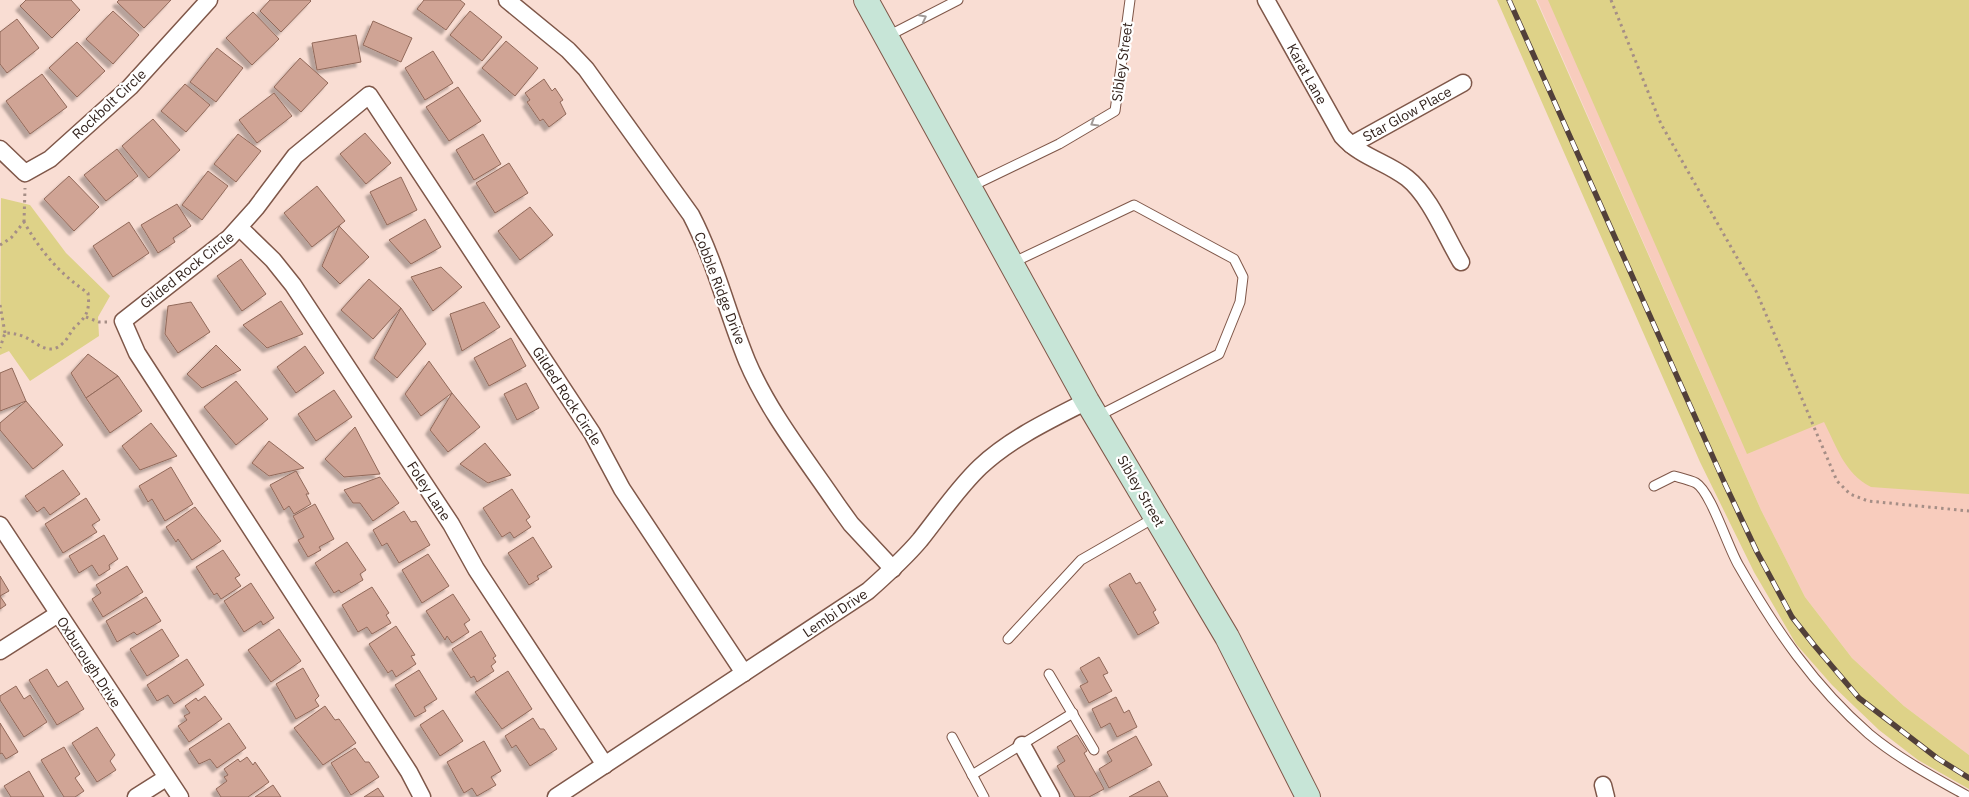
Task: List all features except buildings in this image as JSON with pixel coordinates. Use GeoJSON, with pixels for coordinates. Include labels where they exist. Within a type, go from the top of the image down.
{"type":"FeatureCollection","features":[{"type":"Feature","properties":{"kind":"street","name":"Rockbolt Circle"},"geometry":{"type":"LineString","coordinates":[[24,173],[50,159],[130,86],[209,0]]}},
{"type":"Feature","properties":{"kind":"street","name":"Cobble Ridge Drive"},"geometry":{"type":"LineString","coordinates":[[507,0],[568,50],[586,69],[690,215],[704,241],[747,361],[761,390],[851,524],[893,569]]}},
{"type":"Feature","properties":{"kind":"street","name":"Sibley Street"},"geometry":{"type":"LineString","coordinates":[[866,0],[888,36],[1092,408],[1227,638],[1308,797]]}},
{"type":"Feature","properties":{"kind":"street","name":"Karat Lane"},"geometry":{"type":"LineString","coordinates":[[1273,2],[1335,125],[1351,145],[1373,161],[1398,171],[1418,188],[1460,262]]}},
{"type":"Feature","properties":{"kind":"street","name":"Star Glow Place"},"geometry":{"type":"LineString","coordinates":[[1351,145],[1464,83]]}},
{"type":"Feature","properties":{"kind":"street","name":"Gilded Rock Circle"},"geometry":{"type":"LineString","coordinates":[[422,797],[409,772],[137,353],[124,321],[240,228],[294,156],[369,95],[592,433],[622,489],[744,673]]}},
{"type":"Feature","properties":{"kind":"street"},"geometry":{"type":"LineString","coordinates":[[0,148],[24,173]]}},
{"type":"Feature","properties":{"kind":"street","name":"Foley Lane"},"geometry":{"type":"LineString","coordinates":[[240,228],[273,260],[293,285],[451,524],[476,569],[605,764]]}},
{"type":"Feature","properties":{"kind":"street","name":"Lembi Drive"},"geometry":{"type":"LineString","coordinates":[[556,797],[868,591],[893,569],[919,541],[953,495],[982,466],[1031,430],[1092,408]]}},
{"type":"Feature","properties":{"kind":"street","name":"Oxburough Drive"},"geometry":{"type":"LineString","coordinates":[[0,526],[180,797]]}},
{"type":"Feature","properties":{"kind":"street"},"geometry":{"type":"LineString","coordinates":[[0,651],[58,614]]}},
{"type":"Feature","properties":{"kind":"street"},"geometry":{"type":"LineString","coordinates":[[1022,745],[1051,797]]}},
{"type":"Feature","properties":{"kind":"street"},"geometry":{"type":"LineString","coordinates":[[136,797],[166,778]]}},
{"type":"Feature","properties":{"kind":"lane"},"geometry":{"type":"LineString","coordinates":[[888,36],[958,0]]}},
{"type":"Feature","properties":{"kind":"lane","name":"Sibley Street"},"geometry":{"type":"LineString","coordinates":[[970,187],[1059,144],[1115,111],[1130,0]]}},
{"type":"Feature","properties":{"kind":"lane"},"geometry":{"type":"LineString","coordinates":[[1012,263],[1134,205],[1234,259],[1243,277],[1240,302],[1219,354],[1092,408]]}},
{"type":"Feature","properties":{"kind":"lane"},"geometry":{"type":"LineString","coordinates":[[1654,486],[1674,476],[1696,483],[1706,492],[1731,552],[1762,606],[1804,668],[1870,734],[1924,772],[1969,797]]}},
{"type":"Feature","properties":{"kind":"lane"},"geometry":{"type":"LineString","coordinates":[[1008,640],[1081,560],[1156,516]]}},
{"type":"Feature","properties":{"kind":"lane"},"geometry":{"type":"LineString","coordinates":[[1049,674],[1094,750]]}},
{"type":"Feature","properties":{"kind":"lane"},"geometry":{"type":"LineString","coordinates":[[972,775],[1073,713]]}},
{"type":"Feature","properties":{"kind":"lane"},"geometry":{"type":"LineString","coordinates":[[952,737],[984,797]]}},
{"type":"Feature","properties":{"kind":"path"},"geometry":{"type":"LineString","coordinates":[[1611,0],[1661,124],[1756,291],[1837,481],[1850,494],[1868,501],[1969,511]]}},
{"type":"Feature","properties":{"kind":"path"},"geometry":{"type":"LineString","coordinates":[[5,333],[27,338],[44,349],[55,349],[63,344],[73,329],[86,317],[90,307],[88,293],[54,266],[37,245],[24,222],[24,173]]}},
{"type":"Feature","properties":{"kind":"path"},"geometry":{"type":"LineString","coordinates":[[0,245],[10,238],[24,222]]}},
{"type":"Feature","properties":{"kind":"path"},"geometry":{"type":"LineString","coordinates":[[0,305],[5,333],[0,348]]}},
{"type":"Feature","properties":{"kind":"shaded area"},"geometry":{"type":"Polygon","coordinates":[[[1497,0],[1536,0],[1761,510],[1805,597],[1852,658],[1904,706],[1969,755],[1969,789],[1918,760],[1879,730],[1832,685],[1796,644],[1754,572],[1700,462],[1497,0]]]}},
{"type":"Feature","properties":{"kind":"shaded area"},"geometry":{"type":"Polygon","coordinates":[[[1537,0],[1969,0],[1969,755],[1904,706],[1852,658],[1805,597],[1761,510],[1537,0]]]}},
{"type":"Feature","properties":{"kind":"shaded area"},"geometry":{"type":"Polygon","coordinates":[[[1548,0],[1969,0],[1969,494],[1871,487],[1854,474],[1842,459],[1824,422],[1747,454],[1548,0]]]}},
{"type":"Feature","properties":{"kind":"shaded area"},"geometry":{"type":"Polygon","coordinates":[[[1,198],[30,205],[66,253],[110,296],[98,317],[99,336],[30,381],[9,351],[0,355],[1,198]]]}},
{"type":"Feature","properties":{"kind":"railway"},"geometry":{"type":"LineString","coordinates":[[1509,0],[1725,484],[1757,552],[1792,617],[1859,698],[1937,758],[1969,778]]}}]}
